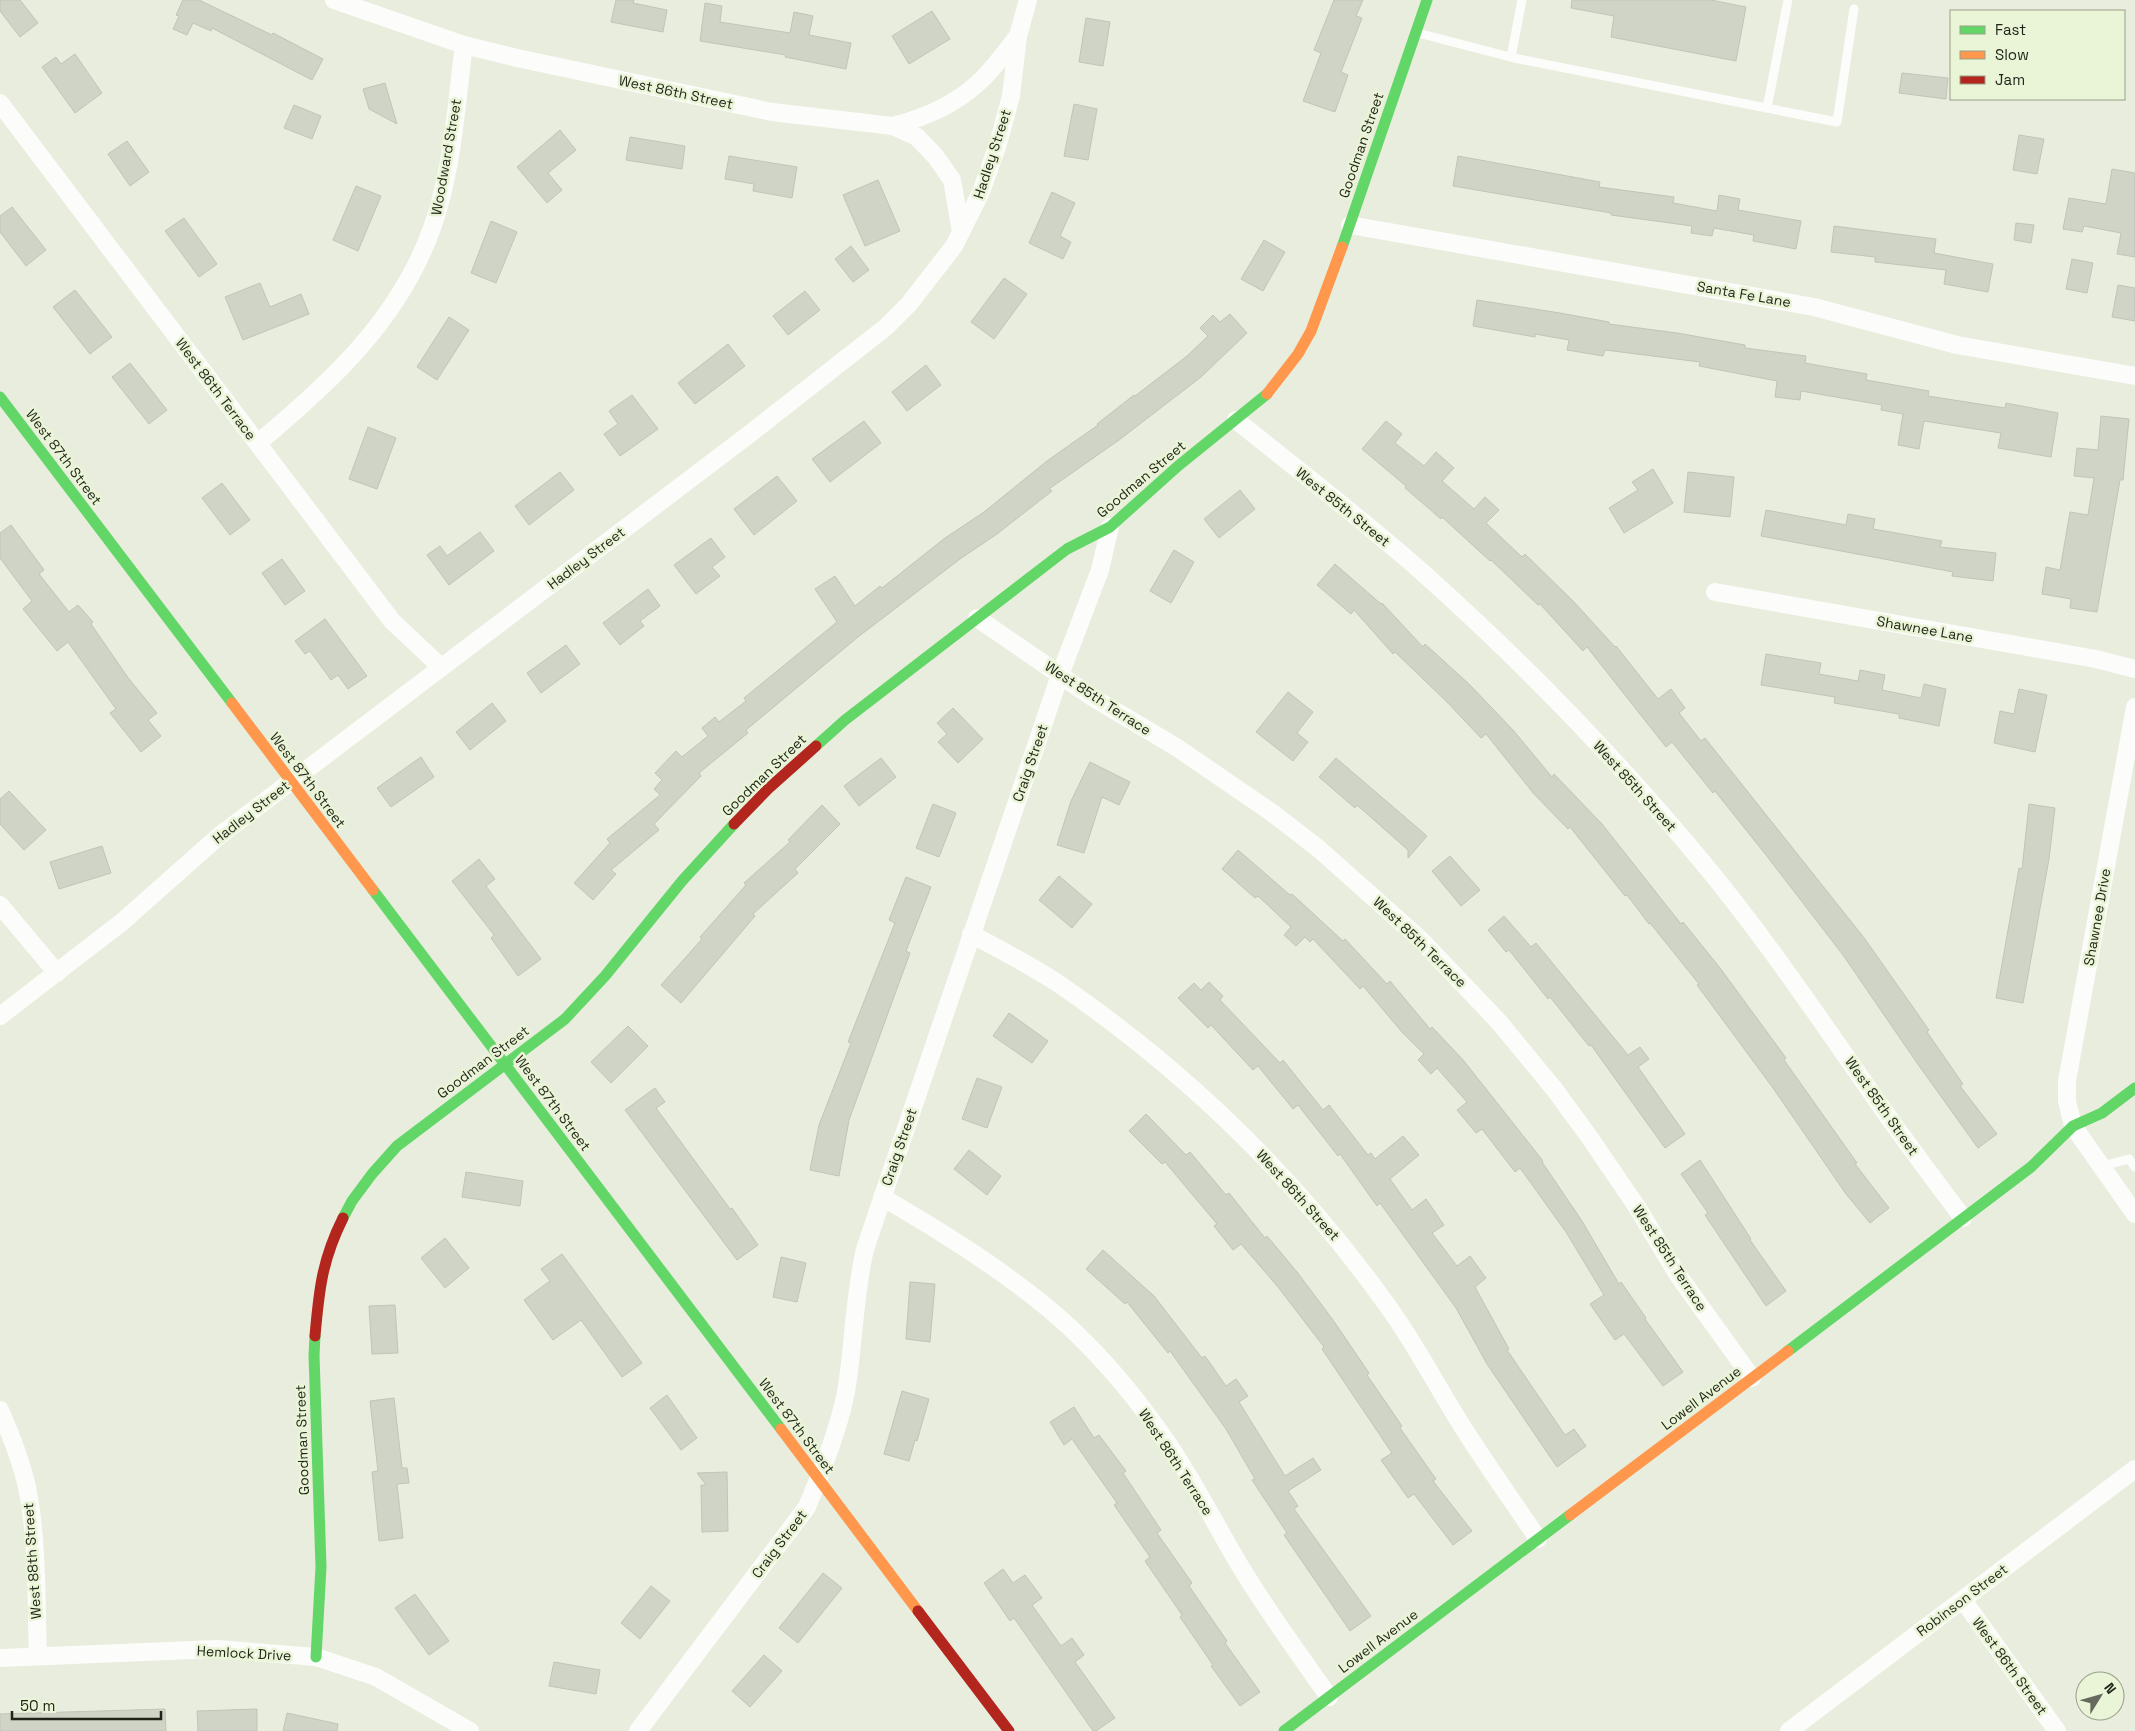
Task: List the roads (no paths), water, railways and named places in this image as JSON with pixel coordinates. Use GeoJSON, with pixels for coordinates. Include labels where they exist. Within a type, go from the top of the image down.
{"type":"FeatureCollection","features":[{"type":"Feature","properties":{"kind":"street","name":"West 86th Street"},"geometry":{"type":"LineString","coordinates":[[334,0],[464,45],[673,92],[772,112],[893,126],[917,137],[952,180],[961,232]]}},
{"type":"Feature","properties":{"kind":"street","name":"Hadley Street"},"geometry":{"type":"LineString","coordinates":[[0,1016],[122,922],[219,836],[739,442],[886,327],[910,304],[942,265],[981,192],[998,144],[1011,96],[1018,36],[1028,0]]}},
{"type":"Feature","properties":{"kind":"street","name":"Goodman Street"},"geometry":{"type":"LineString","coordinates":[[316,1658],[321,1567],[314,1355],[319,1287],[324,1266],[340,1225],[352,1201],[372,1174],[404,1141],[565,1018],[605,976],[682,881],[768,789],[877,694],[1067,549],[1110,527],[1178,466],[1266,395],[1298,354],[1311,331],[1350,225],[1427,0]]}},
{"type":"Feature","properties":{"kind":"street"},"geometry":{"type":"LineString","coordinates":[[893,126],[926,116],[954,102],[979,83],[1018,36]]}},
{"type":"Feature","properties":{"kind":"street","name":"Woodward Street"},"geometry":{"type":"LineString","coordinates":[[258,443],[309,400],[350,360],[389,312],[409,278],[433,227],[443,192],[464,45]]}},
{"type":"Feature","properties":{"kind":"street","name":"West 86th Terrace"},"geometry":{"type":"LineString","coordinates":[[0,103],[392,621],[441,667]]}},
{"type":"Feature","properties":{"kind":"street","name":"Santa Fe Lane"},"geometry":{"type":"LineString","coordinates":[[1350,225],[1814,307],[1957,345],[2135,376]]}},
{"type":"Feature","properties":{"kind":"street","name":"West 87th Street"},"geometry":{"type":"LineString","coordinates":[[0,397],[1009,1731]]}},
{"type":"Feature","properties":{"kind":"street","name":"West 85th Street"},"geometry":{"type":"LineString","coordinates":[[1236,420],[1342,505],[1467,613],[1533,676],[1639,788],[1709,870],[1762,937],[1962,1218]]}},
{"type":"Feature","properties":{"kind":"street","name":"Craig Street"},"geometry":{"type":"LineString","coordinates":[[638,1731],[807,1507],[818,1479],[838,1424],[846,1393],[859,1275],[865,1249],[1060,675],[1100,570],[1110,527]]}},
{"type":"Feature","properties":{"kind":"street","name":"Shawnee Lane"},"geometry":{"type":"LineString","coordinates":[[1715,592],[2096,659],[2135,669]]}},
{"type":"Feature","properties":{"kind":"street","name":"West 85th Terrace"},"geometry":{"type":"LineString","coordinates":[[977,618],[1092,697],[1176,747],[1271,812],[1319,849],[1420,939],[1499,1022],[1555,1090],[1637,1207],[1678,1274],[1752,1378]]}},
{"type":"Feature","properties":{"kind":"street","name":"Shawnee Drive"},"geometry":{"type":"LineString","coordinates":[[2073,1126],[2067,1101],[2067,1081],[2135,707]]}},
{"type":"Feature","properties":{"kind":"street"},"geometry":{"type":"LineString","coordinates":[[0,905],[57,972]]}},
{"type":"Feature","properties":{"kind":"street","name":"West 86th Street"},"geometry":{"type":"LineString","coordinates":[[971,934],[1057,983],[1114,1023],[1226,1117],[1278,1170],[1333,1234],[1388,1306],[1478,1450],[1538,1539]]}},
{"type":"Feature","properties":{"kind":"street","name":"Lowell Avenue"},"geometry":{"type":"LineString","coordinates":[[1284,1731],[2031,1167],[2073,1126],[2102,1113],[2135,1088]]}},
{"type":"Feature","properties":{"kind":"street"},"geometry":{"type":"LineString","coordinates":[[2073,1126],[2135,1214]]}},
{"type":"Feature","properties":{"kind":"street","name":"West 86th Terrace"},"geometry":{"type":"LineString","coordinates":[[882,1197],[949,1236],[1002,1273],[1050,1309],[1095,1353],[1154,1425],[1195,1485],[1236,1559],[1263,1602],[1329,1697]]}},
{"type":"Feature","properties":{"kind":"street","name":"West 88th Street"},"geometry":{"type":"LineString","coordinates":[[0,1410],[13,1441],[26,1487],[34,1547],[38,1656]]}},
{"type":"Feature","properties":{"kind":"street","name":"Robinson Street"},"geometry":{"type":"LineString","coordinates":[[1789,1731],[2135,1469]]}},
{"type":"Feature","properties":{"kind":"street","name":"West 86th Street"},"geometry":{"type":"LineString","coordinates":[[1963,1600],[2057,1731]]}},
{"type":"Feature","properties":{"kind":"street","name":"Hemlock Drive"},"geometry":{"type":"LineString","coordinates":[[0,1658],[217,1650],[316,1658],[376,1677],[470,1731]]}},
{"type":"Feature","properties":{"kind":"lane"},"geometry":{"type":"LineString","coordinates":[[1510,57],[1522,0]]}},
{"type":"Feature","properties":{"kind":"lane"},"geometry":{"type":"LineString","coordinates":[[1766,108],[1788,0]]}},
{"type":"Feature","properties":{"kind":"lane"},"geometry":{"type":"LineString","coordinates":[[1416,33],[1510,57],[1837,122],[1854,9]]}},
{"type":"Feature","properties":{"kind":"lane"},"geometry":{"type":"LineString","coordinates":[[2102,1166],[2128,1159],[2135,1168]]}}]}
